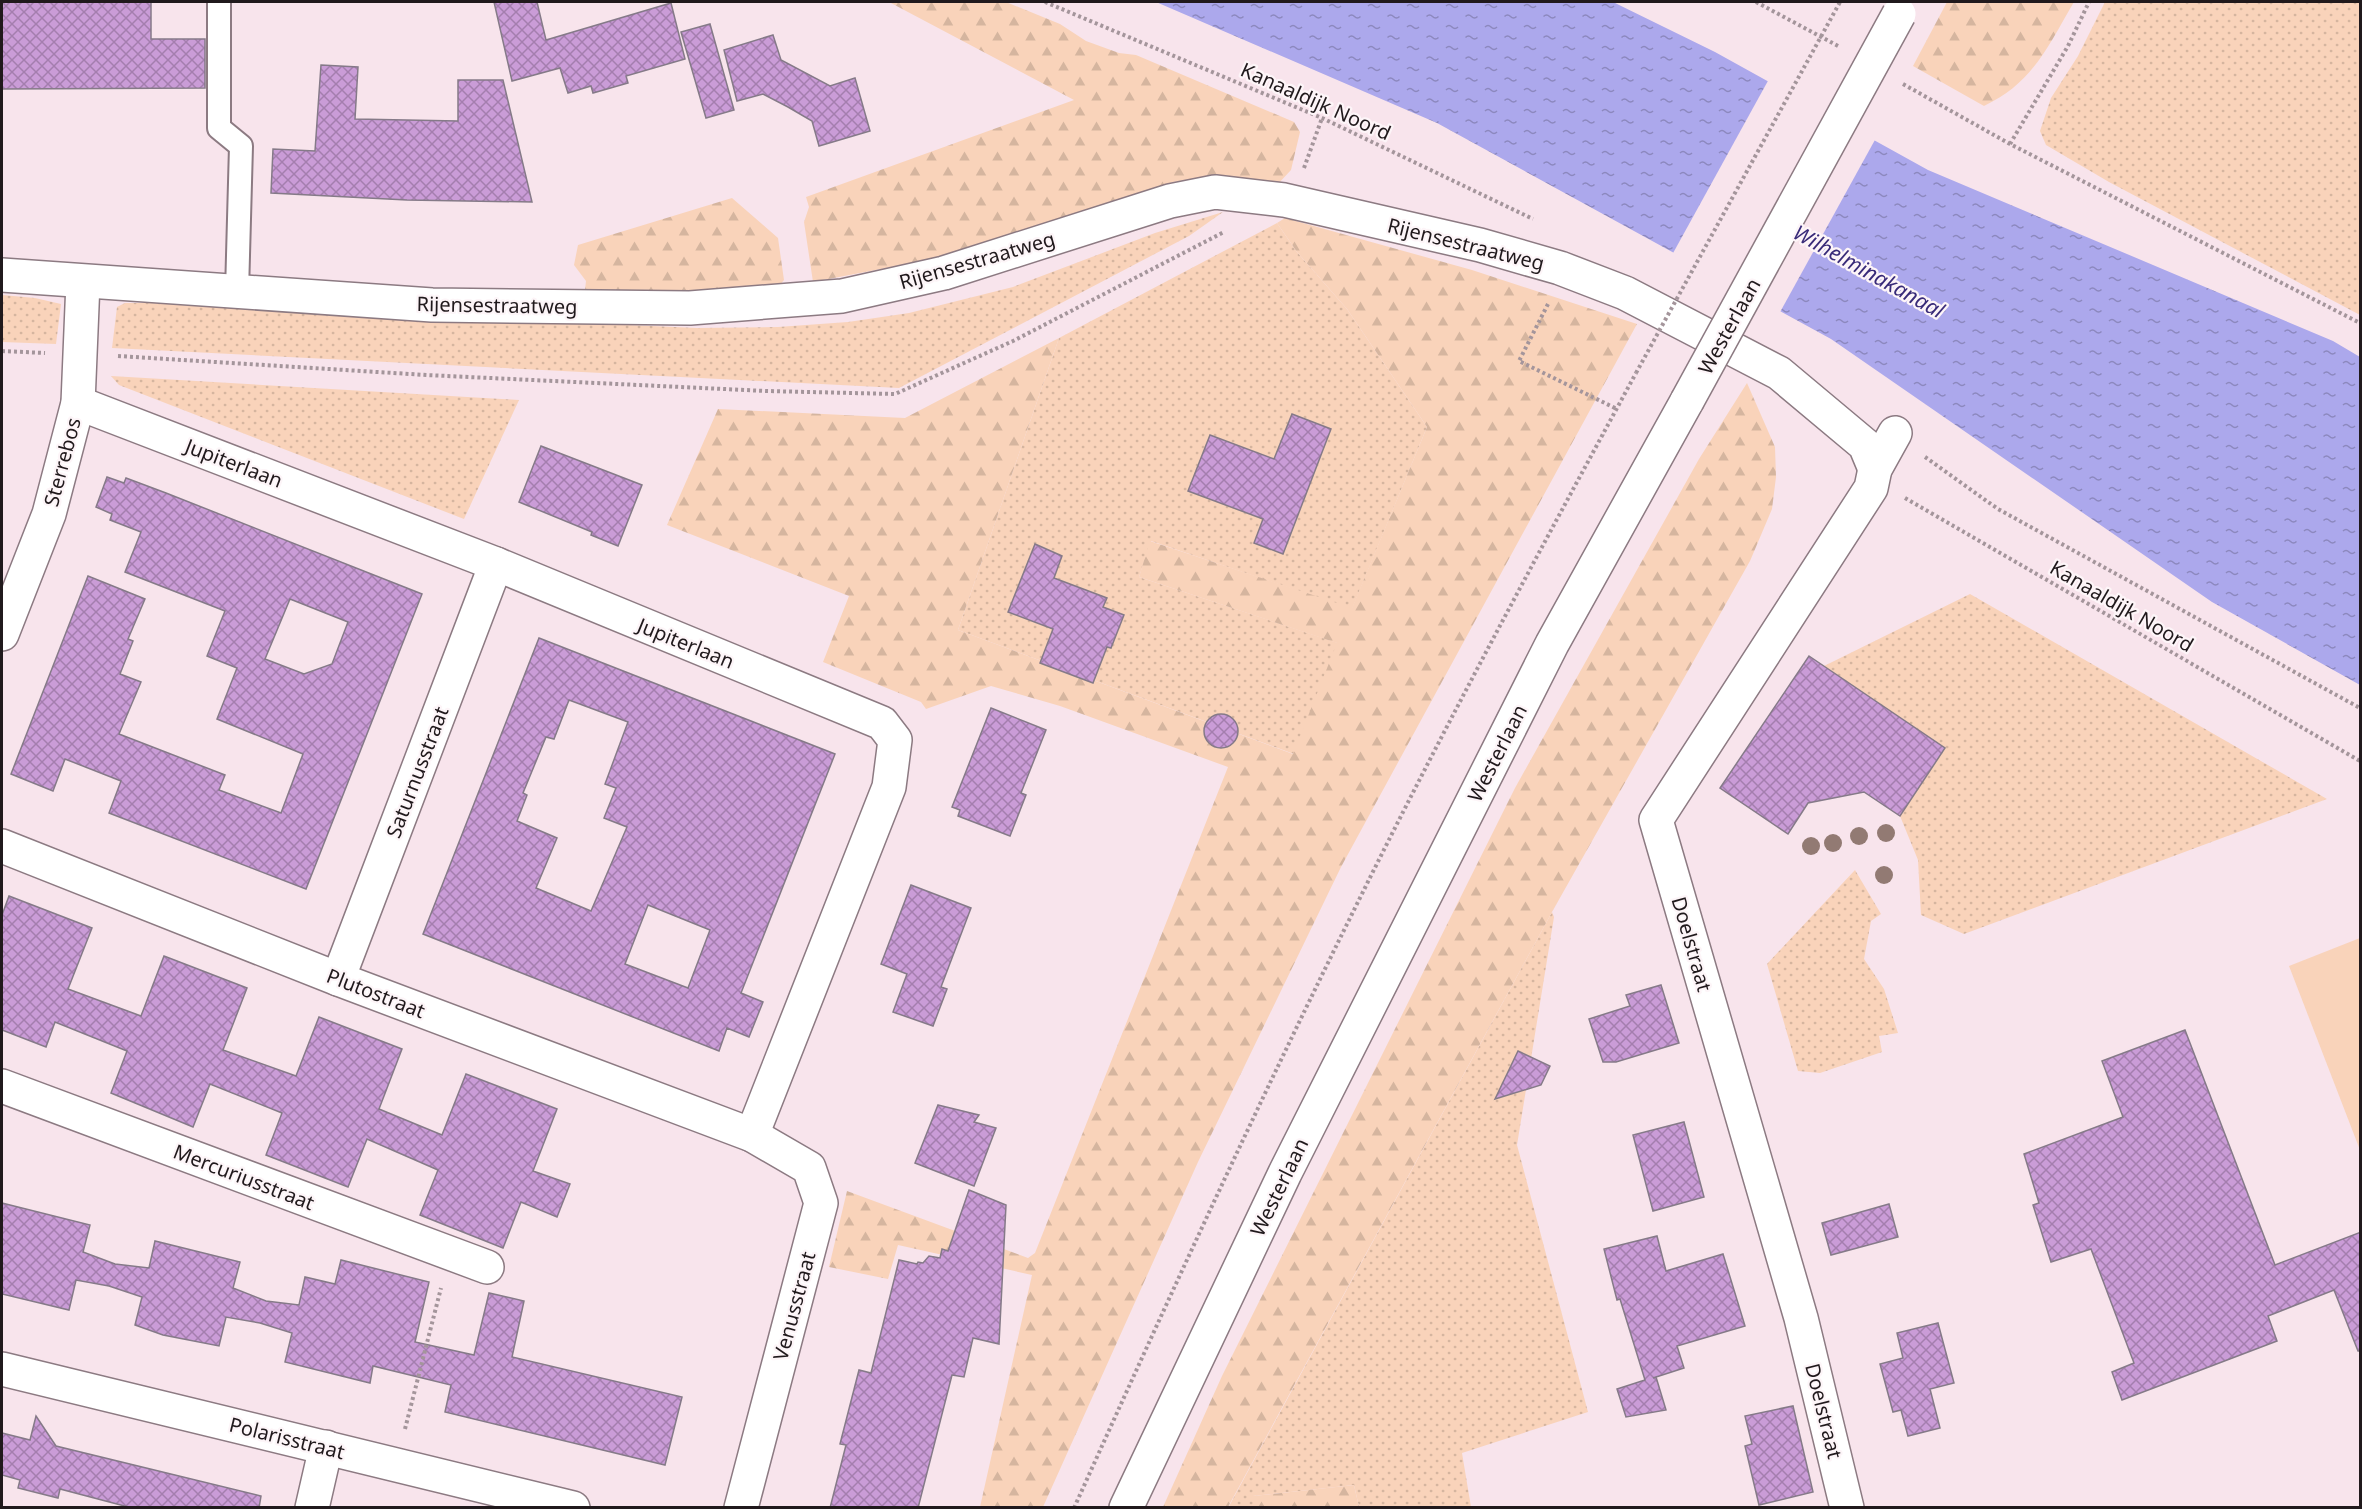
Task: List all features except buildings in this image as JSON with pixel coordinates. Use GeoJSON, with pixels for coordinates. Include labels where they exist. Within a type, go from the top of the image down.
{"type":"FeatureCollection","features":[{"type":"Feature","properties":{"kind":"street","name":"Westerlaan"},"geometry":{"type":"LineString","coordinates":[[1126,1508],[1285,1173],[1531,686],[1903,8]]}},
{"type":"Feature","properties":{"kind":"street","name":"Rijensestraatweg"},"geometry":{"type":"LineString","coordinates":[[2,275],[432,305],[690,308],[830,297],[944,273],[1170,201],[1215,192],[1284,200],[1480,245],[1560,268],[1625,293],[1779,373],[1865,445],[1875,469]]}},
{"type":"Feature","properties":{"kind":"street","name":"Sterrebos"},"geometry":{"type":"LineString","coordinates":[[2,634],[49,514],[78,403],[83,282]]}},
{"type":"Feature","properties":{"kind":"street","name":"Jupiterlaan"},"geometry":{"type":"LineString","coordinates":[[78,403],[496,564],[882,723],[895,740],[889,787],[752,1135]]}},
{"type":"Feature","properties":{"kind":"street","name":"Doelstraat"},"geometry":{"type":"LineString","coordinates":[[1847,1508],[1801,1318],[1656,820],[1871,488],[1875,469],[1895,433]]}},
{"type":"Feature","properties":{"kind":"street","name":"Saturnusstraat"},"geometry":{"type":"LineString","coordinates":[[338,980],[496,564]]}},
{"type":"Feature","properties":{"kind":"street","name":"Plutostraat"},"geometry":{"type":"LineString","coordinates":[[2,846],[338,980],[752,1135]]}},
{"type":"Feature","properties":{"kind":"street","name":"Mercuriusstraat"},"geometry":{"type":"LineString","coordinates":[[2,1086],[487,1267]]}},
{"type":"Feature","properties":{"kind":"street","name":"Venusstraat"},"geometry":{"type":"LineString","coordinates":[[741,1508],[821,1203],[809,1168],[752,1135]]}},
{"type":"Feature","properties":{"kind":"street","name":"Polarisstraat"},"geometry":{"type":"LineString","coordinates":[[2,1369],[573,1508]]}},
{"type":"Feature","properties":{"kind":"street"},"geometry":{"type":"LineString","coordinates":[[312,1508],[326,1447]]}},
{"type":"Feature","properties":{"kind":"lane"},"geometry":{"type":"LineString","coordinates":[[219,2],[219,128],[241,146],[237,292]]}},
{"type":"Feature","properties":{"kind":"path","name":"Kanaaldijk Noord"},"geometry":{"type":"LineString","coordinates":[[1044,2],[1322,118],[1541,223]]}},
{"type":"Feature","properties":{"kind":"path"},"geometry":{"type":"LineString","coordinates":[[1074,1508],[1225,1175],[1353,911],[1469,683],[1840,2]]}},
{"type":"Feature","properties":{"kind":"path"},"geometry":{"type":"LineString","coordinates":[[2089,2],[2068,46],[2010,144],[2361,323]]}},
{"type":"Feature","properties":{"kind":"path"},"geometry":{"type":"LineString","coordinates":[[1284,200],[1298,184],[1322,118]]}},
{"type":"Feature","properties":{"kind":"path"},"geometry":{"type":"LineString","coordinates":[[2,351],[438,376],[766,391],[895,394],[1013,341],[1232,228]]}},
{"type":"Feature","properties":{"kind":"path"},"geometry":{"type":"LineString","coordinates":[[1560,268],[1556,288],[1519,361],[1617,409]]}},
{"type":"Feature","properties":{"kind":"path","name":"Kanaaldijk Noord"},"geometry":{"type":"LineString","coordinates":[[1895,433],[1998,509],[2361,708]]}},
{"type":"Feature","properties":{"kind":"path","name":"Kanaaldijk Noord"},"geometry":{"type":"LineString","coordinates":[[1875,469],[1889,489],[2361,761]]}},
{"type":"Feature","properties":{"kind":"path"},"geometry":{"type":"LineString","coordinates":[[396,1464],[450,1254]]}},
{"type":"Feature","properties":{"kind":"green space"},"geometry":{"type":"Polygon","coordinates":[[[889,2],[1006,2],[1060,24],[1086,41],[1119,53],[1136,55],[1294,122],[1300,132],[1291,170],[1277,185],[1222,175],[1173,182],[986,245],[912,263],[813,282],[804,222],[809,207],[806,197],[1074,100],[889,2]]]}},
{"type":"Feature","properties":{"kind":"green space"},"geometry":{"type":"Polygon","coordinates":[[[1947,2],[2074,2],[2038,62],[2027,75],[2001,97],[1984,106],[1913,66],[1947,2]]]}},
{"type":"Feature","properties":{"kind":"green space"},"geometry":{"type":"Polygon","coordinates":[[[2105,2],[2360,2],[2360,315],[2109,182],[2046,145],[2040,131],[2051,98],[2078,56],[2105,2]]]}},
{"type":"Feature","properties":{"kind":"green space"},"geometry":{"type":"Polygon","coordinates":[[[732,198],[778,238],[784,280],[779,286],[742,290],[585,290],[586,281],[574,265],[578,245],[732,198]]]}},
{"type":"Feature","properties":{"kind":"green space"},"geometry":{"type":"Polygon","coordinates":[[[1223,212],[1189,236],[899,388],[112,348],[117,307],[125,303],[189,303],[282,310],[697,328],[778,327],[848,322],[909,313],[1013,287],[1155,233],[1223,212]]]}},
{"type":"Feature","properties":{"kind":"green space"},"geometry":{"type":"Polygon","coordinates":[[[1285,218],[1472,270],[1637,324],[1341,867],[1198,1162],[1043,1507],[980,1507],[1032,1275],[898,1245],[888,1279],[829,1267],[847,1191],[1028,1258],[1035,1253],[1228,767],[1060,706],[991,686],[926,709],[921,702],[823,662],[849,596],[667,525],[718,409],[905,418],[1059,338],[958,630],[1293,754],[1337,643],[1139,577],[1150,541],[1352,608],[1427,427],[1347,309],[1297,252],[1277,223],[1285,218]]]}},
{"type":"Feature","properties":{"kind":"green space"},"geometry":{"type":"Polygon","coordinates":[[[1277,223],[1297,252],[1347,309],[1427,427],[1352,609],[1151,541],[1139,577],[1338,643],[1294,754],[958,630],[1059,338],[1277,223]]]}},
{"type":"Feature","properties":{"kind":"green space"},"geometry":{"type":"Polygon","coordinates":[[[2,295],[35,298],[61,304],[56,344],[2,342],[2,295]]]}},
{"type":"Feature","properties":{"kind":"green space"},"geometry":{"type":"Polygon","coordinates":[[[111,376],[519,400],[464,519],[119,385],[111,376]]]}},
{"type":"Feature","properties":{"kind":"green space"},"geometry":{"type":"Polygon","coordinates":[[[1747,383],[1775,447],[1776,477],[1772,509],[1750,561],[1552,912],[1228,1507],[1163,1507],[1222,1376],[1515,788],[1699,459],[1747,383]]]}},
{"type":"Feature","properties":{"kind":"green space"},"geometry":{"type":"Polygon","coordinates":[[[1970,594],[2327,799],[1964,934],[1921,915],[1918,860],[1900,816],[1945,748],[1824,666],[1970,594]]]}},
{"type":"Feature","properties":{"kind":"green space"},"geometry":{"type":"Polygon","coordinates":[[[1855,870],[1881,914],[1871,921],[1864,959],[1884,989],[1898,1033],[1879,1036],[1882,1052],[1820,1073],[1798,1071],[1767,964],[1855,870]]]}},
{"type":"Feature","properties":{"kind":"green space"},"geometry":{"type":"Polygon","coordinates":[[[1552,912],[1554,917],[1517,1145],[1588,1412],[1462,1453],[1471,1507],[1359,1507],[1354,1485],[1253,1496],[1253,1507],[1228,1508],[1552,912]]]}},
{"type":"Feature","properties":{"kind":"green space"},"geometry":{"type":"Polygon","coordinates":[[[2360,938],[2360,1150],[2289,966],[2360,938]]]}},
{"type":"Feature","properties":{"kind":"green space"},"geometry":{"type":"Polygon","coordinates":[[[1354,1485],[1359,1507],[1253,1507],[1253,1496],[1354,1485]]]}},
{"type":"Feature","properties":{"kind":"water","name":"Wilhelminakanaal"},"geometry":{"type":"Polygon","coordinates":[[[1156,2],[1613,2],[1715,52],[1928,170],[2333,341],[2360,357],[2360,685],[2212,602],[1831,339],[1437,123],[1156,2]]]}},
{"type":"Feature","properties":{"kind":"pier"},"geometry":{"type":"Polygon","coordinates":[[[1769,79],[1876,138],[1779,314],[1672,255],[1769,79]]]}}]}
